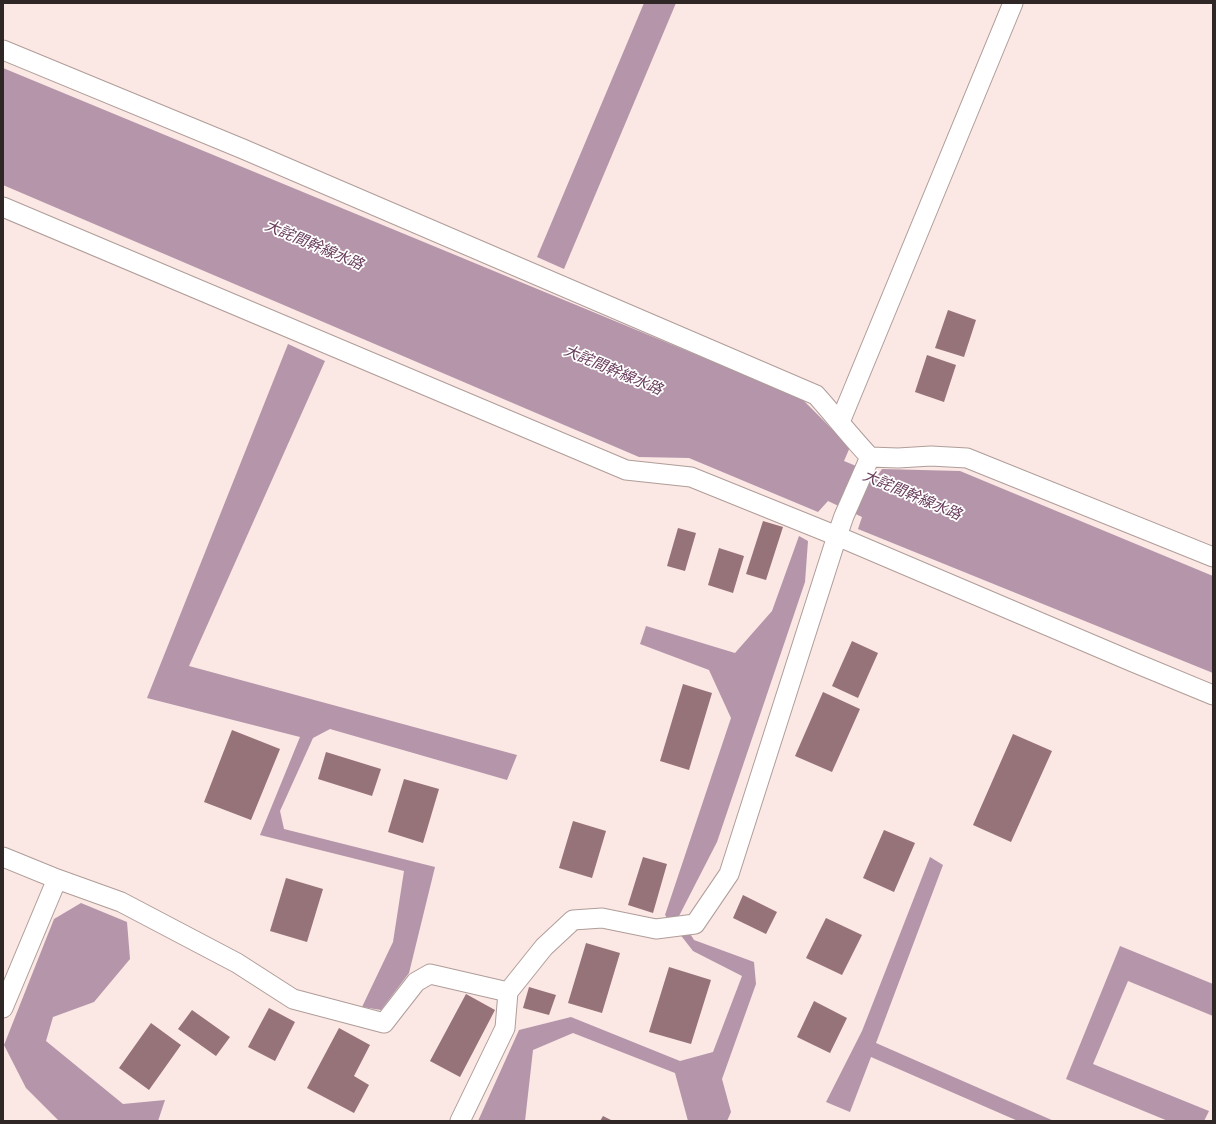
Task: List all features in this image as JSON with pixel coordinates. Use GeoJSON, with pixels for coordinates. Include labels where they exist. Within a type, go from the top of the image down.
{"type":"FeatureCollection","features":[{"type":"Feature","properties":{"kind":"street"},"geometry":{"type":"LineString","coordinates":[[840,422],[1013,3]]}},
{"type":"Feature","properties":{"kind":"street"},"geometry":{"type":"LineString","coordinates":[[3,50],[243,149],[816,395],[870,457],[898,458],[931,456],[967,458],[1213,557]]}},
{"type":"Feature","properties":{"kind":"street"},"geometry":{"type":"LineString","coordinates":[[3,207],[626,470],[691,477],[837,536],[1213,695]]}},
{"type":"Feature","properties":{"kind":"street"},"geometry":{"type":"LineString","coordinates":[[460,1121],[505,1028],[508,992],[544,947],[573,920],[602,918],[656,929],[694,924],[728,874],[837,536],[844,516],[870,457]]}},
{"type":"Feature","properties":{"kind":"street"},"geometry":{"type":"LineString","coordinates":[[3,857],[56,879],[121,902],[237,963],[293,999],[384,1023],[416,982],[430,974],[508,992]]}},
{"type":"Feature","properties":{"kind":"street"},"geometry":{"type":"LineString","coordinates":[[3,1008],[56,879]]}},
{"type":"Feature","properties":{"kind":"water"},"geometry":{"type":"Polygon","coordinates":[[[644,3],[676,3],[564,269],[537,257],[644,3]]]}},
{"type":"Feature","properties":{"kind":"water","name":"大詫間幹線水路"},"geometry":{"type":"Polygon","coordinates":[[[3,68],[801,398],[850,447],[844,461],[878,475],[882,469],[960,471],[1213,576],[1213,673],[858,529],[862,517],[828,501],[818,512],[689,458],[639,457],[3,185],[3,68]]]}},
{"type":"Feature","properties":{"kind":"water"},"geometry":{"type":"Polygon","coordinates":[[[288,344],[325,361],[189,666],[517,755],[507,780],[330,729],[313,738],[280,811],[284,829],[435,867],[409,973],[381,1010],[362,1007],[393,942],[404,871],[260,835],[300,737],[147,698],[288,344]]]}},
{"type":"Feature","properties":{"kind":"water"},"geometry":{"type":"Polygon","coordinates":[[[799,536],[808,541],[805,582],[717,842],[679,916],[694,940],[754,962],[756,984],[722,1079],[731,1112],[727,1121],[688,1121],[675,1073],[573,1033],[533,1050],[525,1121],[478,1121],[519,1030],[571,1017],[680,1061],[713,1052],[742,976],[693,951],[665,915],[731,718],[709,670],[640,644],[646,626],[735,653],[772,611],[799,536]]]}},
{"type":"Feature","properties":{"kind":"water"},"geometry":{"type":"Polygon","coordinates":[[[930,857],[943,865],[876,1043],[1054,1121],[1018,1121],[871,1057],[850,1112],[826,1102],[862,1031],[930,857]]]}},
{"type":"Feature","properties":{"kind":"water"},"geometry":{"type":"Polygon","coordinates":[[[81,903],[127,922],[130,959],[94,1002],[53,1017],[46,1041],[123,1104],[165,1100],[158,1121],[59,1121],[26,1088],[4,1045],[54,919],[81,903]]]}},
{"type":"Feature","properties":{"kind":"water"},"geometry":{"type":"Polygon","coordinates":[[[1120,946],[1213,984],[1213,1016],[1128,981],[1093,1064],[1209,1111],[1204,1121],[1168,1121],[1066,1079],[1120,946]]]}},
{"type":"Feature","properties":{"kind":"building"},"geometry":{"type":"Polygon","coordinates":[[[948,310],[976,320],[964,357],[935,348],[948,310]]]}},
{"type":"Feature","properties":{"kind":"building"},"geometry":{"type":"Polygon","coordinates":[[[927,355],[956,365],[944,402],[915,392],[927,355]]]}},
{"type":"Feature","properties":{"kind":"building"},"geometry":{"type":"Polygon","coordinates":[[[763,521],[783,527],[766,580],[746,574],[763,521]]]}},
{"type":"Feature","properties":{"kind":"building"},"geometry":{"type":"Polygon","coordinates":[[[678,528],[696,533],[685,571],[667,566],[678,528]]]}},
{"type":"Feature","properties":{"kind":"building"},"geometry":{"type":"Polygon","coordinates":[[[719,548],[744,556],[733,593],[708,585],[719,548]]]}},
{"type":"Feature","properties":{"kind":"building"},"geometry":{"type":"Polygon","coordinates":[[[852,641],[878,653],[858,698],[832,686],[852,641]]]}},
{"type":"Feature","properties":{"kind":"building"},"geometry":{"type":"Polygon","coordinates":[[[683,684],[712,693],[689,770],[660,761],[683,684]]]}},
{"type":"Feature","properties":{"kind":"building"},"geometry":{"type":"Polygon","coordinates":[[[823,692],[860,709],[832,772],[795,756],[823,692]]]}},
{"type":"Feature","properties":{"kind":"building"},"geometry":{"type":"Polygon","coordinates":[[[232,730],[280,749],[251,820],[204,802],[232,730]]]}},
{"type":"Feature","properties":{"kind":"building"},"geometry":{"type":"Polygon","coordinates":[[[1013,734],[1052,751],[1011,842],[973,825],[1013,734]]]}},
{"type":"Feature","properties":{"kind":"building"},"geometry":{"type":"Polygon","coordinates":[[[326,752],[381,769],[372,796],[318,779],[326,752]]]}},
{"type":"Feature","properties":{"kind":"building"},"geometry":{"type":"Polygon","coordinates":[[[404,779],[439,789],[423,843],[388,832],[404,779]]]}},
{"type":"Feature","properties":{"kind":"building"},"geometry":{"type":"Polygon","coordinates":[[[573,821],[606,831],[592,878],[559,868],[573,821]]]}},
{"type":"Feature","properties":{"kind":"building"},"geometry":{"type":"Polygon","coordinates":[[[884,830],[915,843],[894,892],[863,878],[884,830]]]}},
{"type":"Feature","properties":{"kind":"building"},"geometry":{"type":"Polygon","coordinates":[[[643,857],[667,864],[653,913],[628,905],[643,857]]]}},
{"type":"Feature","properties":{"kind":"building"},"geometry":{"type":"Polygon","coordinates":[[[286,878],[323,889],[307,942],[270,931],[286,878]]]}},
{"type":"Feature","properties":{"kind":"building"},"geometry":{"type":"Polygon","coordinates":[[[743,895],[777,912],[766,934],[733,918],[743,895]]]}},
{"type":"Feature","properties":{"kind":"building"},"geometry":{"type":"Polygon","coordinates":[[[826,918],[862,935],[842,975],[806,958],[826,918]]]}},
{"type":"Feature","properties":{"kind":"building"},"geometry":{"type":"Polygon","coordinates":[[[586,943],[620,953],[602,1013],[568,1003],[586,943]]]}},
{"type":"Feature","properties":{"kind":"building"},"geometry":{"type":"Polygon","coordinates":[[[669,967],[711,980],[691,1044],[649,1032],[669,967]]]}},
{"type":"Feature","properties":{"kind":"building"},"geometry":{"type":"Polygon","coordinates":[[[529,987],[556,995],[549,1015],[523,1008],[529,987]]]}},
{"type":"Feature","properties":{"kind":"building"},"geometry":{"type":"Polygon","coordinates":[[[466,994],[495,1010],[460,1077],[430,1061],[466,994]]]}},
{"type":"Feature","properties":{"kind":"building"},"geometry":{"type":"Polygon","coordinates":[[[814,1001],[847,1018],[830,1053],[797,1037],[814,1001]]]}},
{"type":"Feature","properties":{"kind":"building"},"geometry":{"type":"Polygon","coordinates":[[[269,1008],[295,1022],[275,1061],[248,1047],[269,1008]]]}},
{"type":"Feature","properties":{"kind":"building"},"geometry":{"type":"Polygon","coordinates":[[[192,1010],[230,1037],[216,1056],[178,1029],[192,1010]]]}},
{"type":"Feature","properties":{"kind":"building"},"geometry":{"type":"Polygon","coordinates":[[[151,1023],[181,1045],[149,1090],[119,1068],[151,1023]]]}},
{"type":"Feature","properties":{"kind":"building"},"geometry":{"type":"Polygon","coordinates":[[[339,1028],[370,1045],[354,1076],[369,1085],[354,1113],[307,1088],[339,1028]]]}},
{"type":"Feature","properties":{"kind":"building"},"geometry":{"type":"Polygon","coordinates":[[[603,1116],[613,1121],[600,1121],[603,1116]]]}}]}
